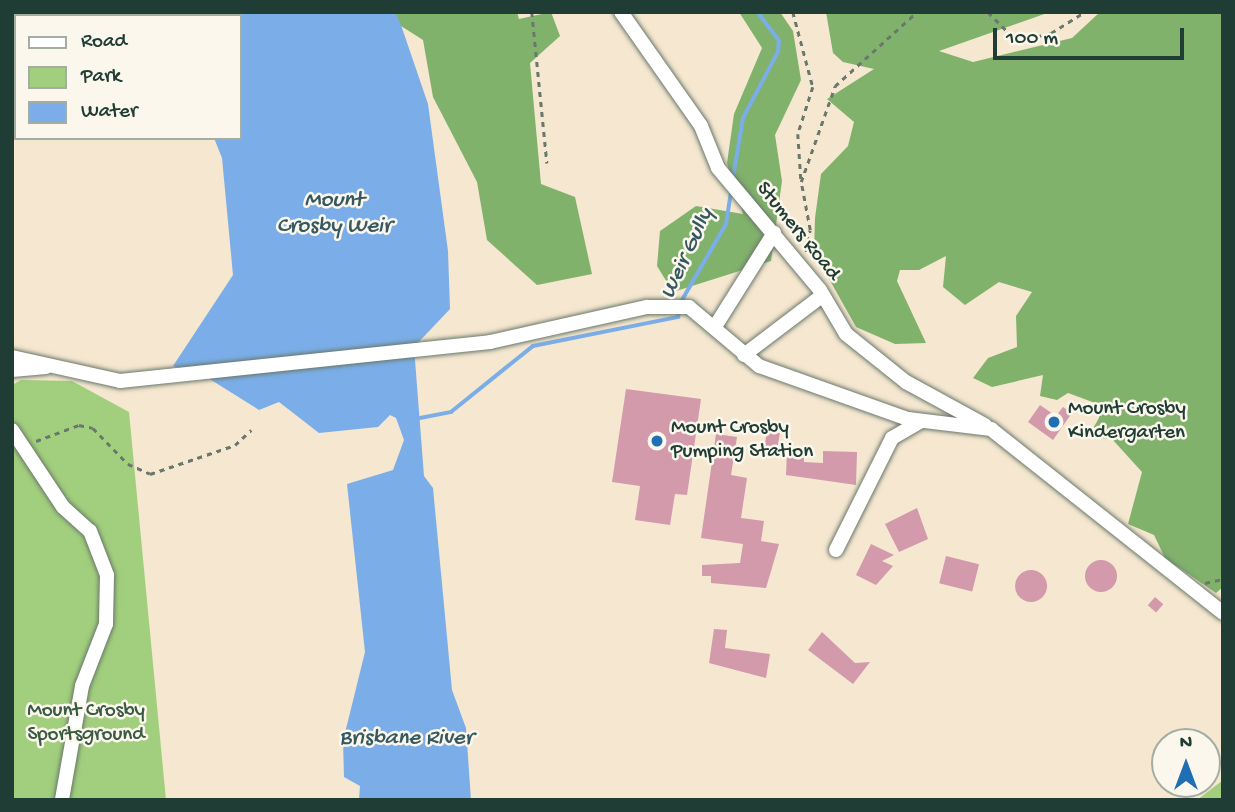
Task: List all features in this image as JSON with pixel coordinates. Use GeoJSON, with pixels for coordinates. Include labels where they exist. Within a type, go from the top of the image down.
{"type":"FeatureCollection","features":[{"type":"Feature","properties":{"kind":"street","name":"Stumers Road"},"geometry":{"type":"LineString","coordinates":[[621,12],[701,126],[726,178],[823,295],[846,334],[906,382],[991,429],[1223,612]]}},
{"type":"Feature","properties":{"kind":"street"},"geometry":{"type":"LineString","coordinates":[[716,325],[774,233]]}},
{"type":"Feature","properties":{"kind":"street"},"geometry":{"type":"LineString","coordinates":[[744,355],[823,295]]}},
{"type":"Feature","properties":{"kind":"street"},"geometry":{"type":"LineString","coordinates":[[12,357],[46,367],[120,381],[490,342],[672,305],[689,307],[716,325],[744,355],[922,421],[991,429]]}},
{"type":"Feature","properties":{"kind":"street"},"geometry":{"type":"LineString","coordinates":[[12,370],[46,367]]}},
{"type":"Feature","properties":{"kind":"street"},"geometry":{"type":"LineString","coordinates":[[836,550],[892,438],[922,421]]}},
{"type":"Feature","properties":{"kind":"street"},"geometry":{"type":"LineString","coordinates":[[12,430],[63,507],[90,531],[107,575],[106,624],[82,686],[62,800]]}},
{"type":"Feature","properties":{"kind":"path"},"geometry":{"type":"LineString","coordinates":[[531,12],[547,163]]}},
{"type":"Feature","properties":{"kind":"path"},"geometry":{"type":"LineString","coordinates":[[793,12],[813,87],[798,134],[810,247],[799,264]]}},
{"type":"Feature","properties":{"kind":"path"},"geometry":{"type":"LineString","coordinates":[[802,182],[835,86],[917,12]]}},
{"type":"Feature","properties":{"kind":"path"},"geometry":{"type":"LineString","coordinates":[[988,12],[1017,41],[1051,33],[1084,12]]}},
{"type":"Feature","properties":{"kind":"path"},"geometry":{"type":"LineString","coordinates":[[24,449],[79,425],[93,428],[128,464],[150,474],[235,445],[251,430]]}},
{"type":"Feature","properties":{"kind":"green space"},"geometry":{"type":"Polygon","coordinates":[[[379,12],[517,12],[519,19],[551,12],[560,36],[530,63],[541,184],[575,197],[592,274],[537,285],[487,240],[477,182],[433,97],[423,40],[379,12]]]}},
{"type":"Feature","properties":{"kind":"green space"},"geometry":{"type":"Polygon","coordinates":[[[739,12],[780,12],[793,31],[801,80],[775,135],[782,181],[771,261],[673,292],[657,266],[660,231],[696,206],[743,214],[727,163],[734,114],[762,48],[739,12]]]}},
{"type":"Feature","properties":{"kind":"green space"},"geometry":{"type":"Polygon","coordinates":[[[826,12],[1050,12],[939,51],[973,62],[1072,38],[1100,12],[1223,12],[1223,587],[1216,593],[1165,558],[1154,535],[1128,524],[1142,472],[1112,439],[1088,437],[1099,418],[1098,404],[1068,393],[1057,400],[1040,396],[1043,375],[992,387],[973,378],[988,358],[1017,347],[1016,316],[1032,292],[999,282],[965,305],[943,287],[946,256],[919,270],[900,270],[897,281],[926,343],[895,344],[856,327],[814,252],[815,218],[821,174],[848,146],[854,122],[827,99],[874,69],[843,62],[833,53],[826,12]]]}},
{"type":"Feature","properties":{"kind":"green space","name":"Mount Crosby Sportsground"},"geometry":{"type":"Polygon","coordinates":[[[21,380],[72,381],[129,412],[166,800],[12,800],[12,385],[21,380]]]}},
{"type":"Feature","properties":{"kind":"green space"},"geometry":{"type":"Polygon","coordinates":[[[1223,780],[1223,800],[1197,800],[1221,798],[1223,780]]]}},
{"type":"Feature","properties":{"kind":"water"},"geometry":{"type":"Polygon","coordinates":[[[109,12],[395,12],[401,25],[428,104],[448,251],[450,309],[414,347],[424,476],[433,488],[452,690],[466,728],[471,800],[359,800],[360,786],[344,777],[343,741],[365,652],[347,484],[393,470],[404,440],[396,418],[390,415],[378,427],[319,433],[279,402],[259,410],[208,378],[173,366],[233,275],[222,158],[215,140],[242,140],[242,14],[109,12]]]}},
{"type":"Feature","properties":{"kind":"building","name":"Mount Crosby Pumping Station"},"geometry":{"type":"Polygon","coordinates":[[[626,389],[701,399],[687,495],[675,494],[670,525],[635,520],[640,486],[612,482],[626,389]]]}},
{"type":"Feature","properties":{"kind":"building"},"geometry":{"type":"Polygon","coordinates":[[[1040,405],[1056,416],[1063,407],[1072,413],[1053,440],[1028,422],[1040,405]]]}},
{"type":"Feature","properties":{"kind":"building"},"geometry":{"type":"Polygon","coordinates":[[[767,431],[780,433],[777,449],[764,447],[767,431]]]}},
{"type":"Feature","properties":{"kind":"building"},"geometry":{"type":"Polygon","coordinates":[[[716,434],[737,437],[731,475],[747,478],[741,518],[764,521],[761,541],[779,544],[766,588],[711,583],[711,576],[702,576],[702,565],[740,563],[743,544],[701,538],[716,434]]]}},
{"type":"Feature","properties":{"kind":"building"},"geometry":{"type":"Polygon","coordinates":[[[787,449],[804,449],[804,462],[823,463],[823,451],[857,452],[856,485],[786,475],[787,449]]]}},
{"type":"Feature","properties":{"kind":"building"},"geometry":{"type":"Polygon","coordinates":[[[917,508],[928,539],[899,552],[885,524],[917,508]]]}},
{"type":"Feature","properties":{"kind":"building"},"geometry":{"type":"Polygon","coordinates":[[[871,544],[894,555],[882,561],[893,566],[876,585],[856,575],[871,544]]]}},
{"type":"Feature","properties":{"kind":"building"},"geometry":{"type":"Polygon","coordinates":[[[946,556],[979,564],[972,591],[939,583],[946,556]]]}},
{"type":"Feature","properties":{"kind":"building"},"geometry":{"type":"Polygon","coordinates":[[[1101,560],[1113,564],[1117,576],[1113,588],[1101,592],[1089,588],[1085,576],[1089,564],[1101,560]]]}},
{"type":"Feature","properties":{"kind":"building"},"geometry":{"type":"Polygon","coordinates":[[[1031,570],[1042,575],[1047,586],[1042,597],[1031,602],[1020,597],[1015,586],[1020,575],[1031,570]]]}},
{"type":"Feature","properties":{"kind":"building"},"geometry":{"type":"Polygon","coordinates":[[[1155,597],[1163,604],[1156,613],[1148,605],[1155,597]]]}},
{"type":"Feature","properties":{"kind":"building"},"geometry":{"type":"Polygon","coordinates":[[[714,629],[727,630],[725,648],[770,654],[766,678],[709,663],[714,629]]]}},
{"type":"Feature","properties":{"kind":"building"},"geometry":{"type":"Polygon","coordinates":[[[822,632],[855,663],[870,662],[853,684],[808,650],[822,632]]]}},
{"type":"Feature","properties":{"kind":"waterway","name":"Weir Gully"},"geometry":{"type":"LineString","coordinates":[[733,178],[743,118],[778,52],[779,41],[757,12]]}},
{"type":"Feature","properties":{"kind":"waterway","name":"Weir Gully"},"geometry":{"type":"LineString","coordinates":[[681,302],[726,224],[731,193]]}},
{"type":"Feature","properties":{"kind":"waterway","name":"Weir Gully"},"geometry":{"type":"LineString","coordinates":[[415,419],[451,412],[533,346],[678,317],[680,310]]}},
{"type":"Feature","properties":{"kind":"place","name":"Mount Crosby Kindergarten"},"geometry":{"type":"Point","coordinates":[1054,422]}},
{"type":"Feature","properties":{"kind":"place","name":"Mount Crosby Pumping Station"},"geometry":{"type":"Point","coordinates":[657,441]}},
{"type":"Feature","properties":{"kind":"water label","name":"Mount Crosby Weir"},"geometry":{"type":"Point","coordinates":[334,214]}},
{"type":"Feature","properties":{"kind":"water label","name":"Brisbane River"},"geometry":{"type":"Point","coordinates":[406,739]}}]}
